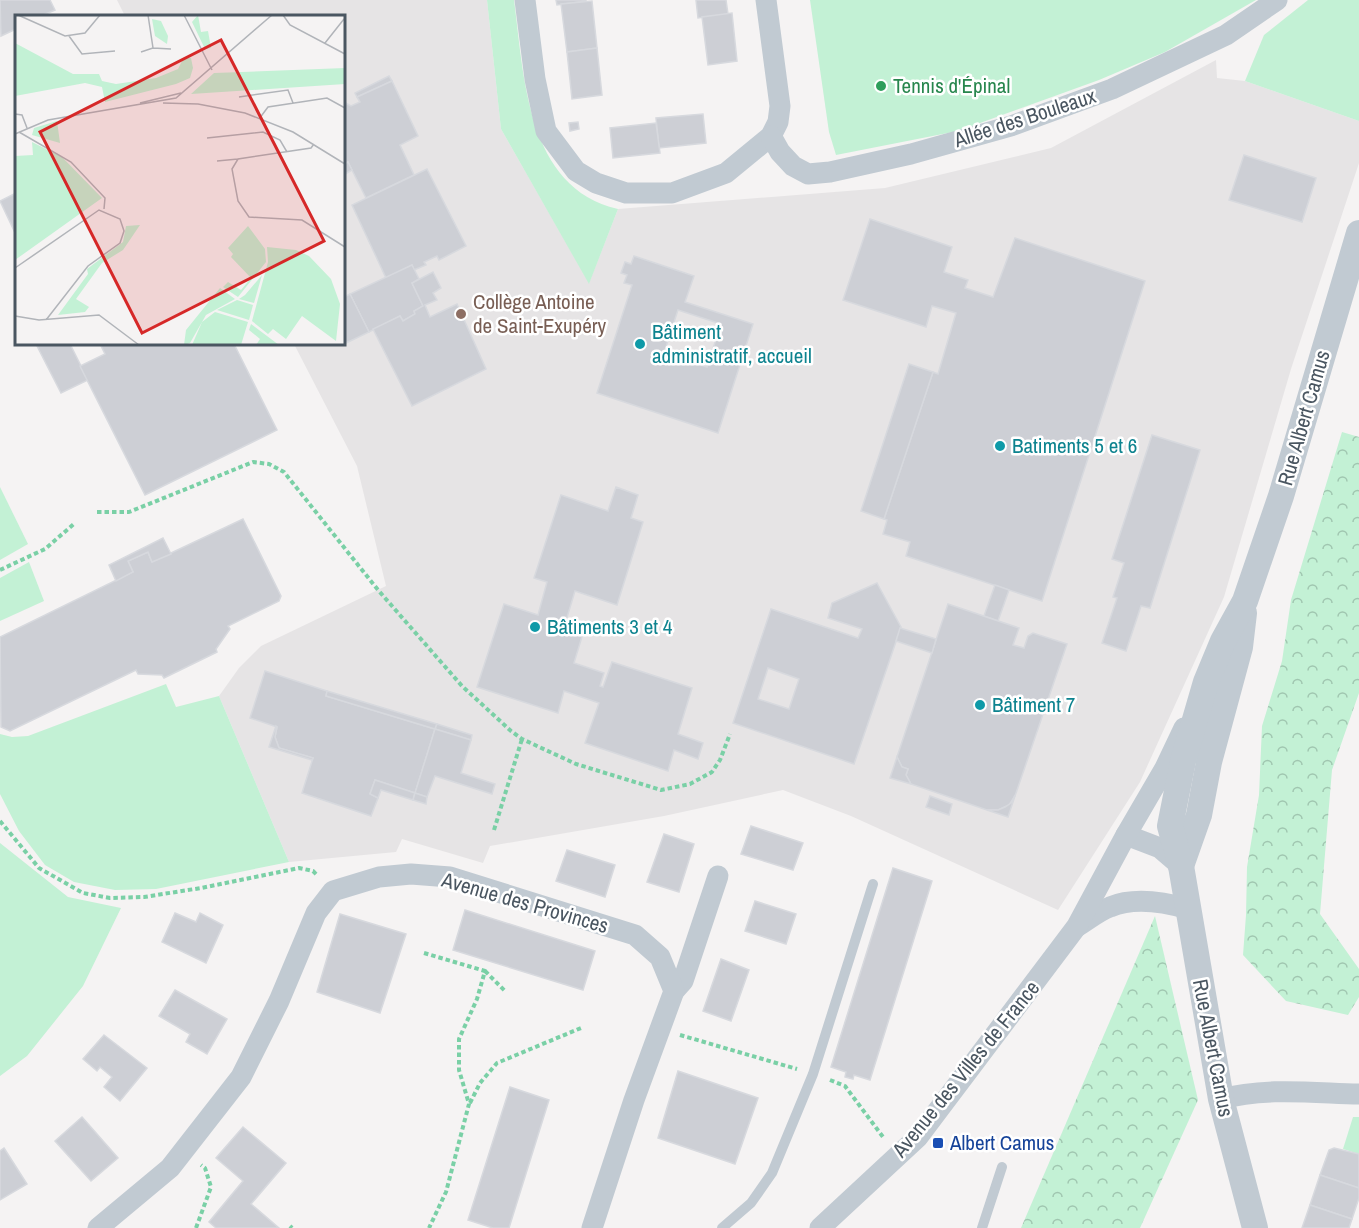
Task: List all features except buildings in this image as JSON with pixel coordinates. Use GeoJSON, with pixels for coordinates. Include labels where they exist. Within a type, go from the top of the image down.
{"type":"FeatureCollection","features":[{"type":"Feature","properties":{"kind":"street"},"geometry":{"type":"LineString","coordinates":[[525,0],[535,79],[546,131],[576,171],[596,183],[626,193],[672,193],[726,173],[771,136],[778,122],[780,106],[765,0]]}},
{"type":"Feature","properties":{"kind":"street","name":"Allée des Bouleaux"},"geometry":{"type":"LineString","coordinates":[[771,136],[780,152],[793,166],[808,174],[830,172],[911,154],[1011,126],[1113,89],[1226,35],[1277,0]]}},
{"type":"Feature","properties":{"kind":"street","name":"Rue Albert Camus"},"geometry":{"type":"LineString","coordinates":[[1255,1228],[1221,1099],[1181,866],[1170,826],[1183,761],[1206,682],[1223,641],[1245,601],[1281,496],[1359,233]]}},
{"type":"Feature","properties":{"kind":"street","name":"Rue Albert Camus"},"geometry":{"type":"LineString","coordinates":[[1181,866],[1199,815],[1209,762],[1240,647],[1245,601]]}},
{"type":"Feature","properties":{"kind":"street","name":"Avenue des Villes de France"},"geometry":{"type":"LineString","coordinates":[[831,1225],[918,1137],[1077,926],[1165,768],[1206,682]]}},
{"type":"Feature","properties":{"kind":"street"},"geometry":{"type":"LineString","coordinates":[[1126,835],[1160,848],[1181,866]]}},
{"type":"Feature","properties":{"kind":"street","name":"Avenue des Provinces"},"geometry":{"type":"LineString","coordinates":[[333,891],[379,877],[411,874],[450,877],[635,935],[660,957],[674,991]]}},
{"type":"Feature","properties":{"kind":"street"},"geometry":{"type":"LineString","coordinates":[[592,1228],[634,1100],[674,991],[682,981],[718,876]]}},
{"type":"Feature","properties":{"kind":"street"},"geometry":{"type":"LineString","coordinates":[[98,1228],[170,1168],[241,1077],[279,1001],[316,913],[333,891]]}},
{"type":"Feature","properties":{"kind":"street","name":"Avenue des Villes de France"},"geometry":{"type":"LineString","coordinates":[[1077,926],[1109,907],[1125,902],[1166,903],[1188,909]]}},
{"type":"Feature","properties":{"kind":"street"},"geometry":{"type":"LineString","coordinates":[[1221,1099],[1260,1093],[1359,1094]]}},
{"type":"Feature","properties":{"kind":"lane"},"geometry":{"type":"LineString","coordinates":[[722,1228],[751,1203],[772,1173],[813,1074],[873,884]]}},
{"type":"Feature","properties":{"kind":"lane"},"geometry":{"type":"LineString","coordinates":[[982,1228],[1002,1167]]}},
{"type":"Feature","properties":{"kind":"path"},"geometry":{"type":"LineString","coordinates":[[98,512],[129,512],[253,462],[269,464],[284,472],[378,590],[462,686],[522,739],[576,764],[661,790],[690,784],[712,772],[720,760],[730,734]]}},
{"type":"Feature","properties":{"kind":"path"},"geometry":{"type":"LineString","coordinates":[[0,570],[45,549],[75,523]]}},
{"type":"Feature","properties":{"kind":"path"},"geometry":{"type":"LineString","coordinates":[[495,830],[522,739]]}},
{"type":"Feature","properties":{"kind":"path"},"geometry":{"type":"LineString","coordinates":[[0,821],[39,868],[83,893],[110,898],[144,897],[299,868],[313,871],[333,891]]}},
{"type":"Feature","properties":{"kind":"path"},"geometry":{"type":"LineString","coordinates":[[424,953],[485,971],[506,991]]}},
{"type":"Feature","properties":{"kind":"path"},"geometry":{"type":"LineString","coordinates":[[469,1104],[459,1070],[459,1039],[477,999],[485,971]]}},
{"type":"Feature","properties":{"kind":"path"},"geometry":{"type":"LineString","coordinates":[[429,1228],[446,1192],[469,1104],[480,1083],[497,1063],[581,1028]]}},
{"type":"Feature","properties":{"kind":"path"},"geometry":{"type":"LineString","coordinates":[[184,1149],[204,1168],[211,1186],[196,1228]]}},
{"type":"Feature","properties":{"kind":"shaded area"},"geometry":{"type":"Polygon","coordinates":[[[117,0],[487,0],[501,129],[589,283],[618,209],[885,188],[1051,148],[1216,60],[1217,78],[1245,81],[1359,121],[1359,163],[1291,369],[1224,597],[1140,782],[1058,910],[851,816],[783,790],[664,816],[490,846],[483,863],[402,839],[396,852],[289,862],[219,696],[239,668],[261,646],[386,586],[357,466],[295,345],[345,345],[345,15],[124,15],[117,0]]]}},
{"type":"Feature","properties":{"kind":"green space"},"geometry":{"type":"Polygon","coordinates":[[[487,0],[514,0],[527,94],[535,125],[547,153],[564,178],[588,197],[618,209],[589,284],[501,129],[487,0]]]}},
{"type":"Feature","properties":{"kind":"green space"},"geometry":{"type":"Polygon","coordinates":[[[810,0],[1256,0],[1165,52],[1099,80],[958,131],[836,155],[829,132],[810,0]]]}},
{"type":"Feature","properties":{"kind":"green space"},"geometry":{"type":"Polygon","coordinates":[[[1308,0],[1359,0],[1359,121],[1245,81],[1264,35],[1308,0]]]}},
{"type":"Feature","properties":{"kind":"green space"},"geometry":{"type":"Polygon","coordinates":[[[1342,432],[1359,437],[1359,693],[1332,770],[1320,914],[1359,969],[1359,997],[1348,1015],[1286,1001],[1243,955],[1247,867],[1259,795],[1262,726],[1282,661],[1291,600],[1342,432]]]}},
{"type":"Feature","properties":{"kind":"green space"},"geometry":{"type":"Polygon","coordinates":[[[0,487],[28,544],[0,560],[0,487]]]}},
{"type":"Feature","properties":{"kind":"green space"},"geometry":{"type":"Polygon","coordinates":[[[29,562],[44,601],[0,621],[0,578],[29,562]]]}},
{"type":"Feature","properties":{"kind":"green space"},"geometry":{"type":"Polygon","coordinates":[[[166,684],[176,707],[219,696],[289,862],[156,889],[115,890],[74,882],[45,865],[19,831],[0,794],[0,734],[12,737],[28,736],[166,684]]]}},
{"type":"Feature","properties":{"kind":"green space"},"geometry":{"type":"Polygon","coordinates":[[[0,843],[68,897],[121,908],[83,986],[27,1056],[0,1076],[0,843]]]}},
{"type":"Feature","properties":{"kind":"green space"},"geometry":{"type":"Polygon","coordinates":[[[1155,916],[1198,1100],[1140,1228],[1021,1228],[1155,916]]]}},
{"type":"Feature","properties":{"kind":"green space"},"geometry":{"type":"Polygon","coordinates":[[[1353,1117],[1359,1117],[1359,1154],[1343,1149],[1353,1117]]]}},
{"type":"Feature","properties":{"kind":"place","name":"Tennis d'Épinal"},"geometry":{"type":"Point","coordinates":[881,86]}},
{"type":"Feature","properties":{"kind":"place","name":"Collège Antoine de Saint-Exupéry"},"geometry":{"type":"Point","coordinates":[461,314]}},
{"type":"Feature","properties":{"kind":"place","name":"Bâtiment administratif, accueil"},"geometry":{"type":"Point","coordinates":[640,344]}},
{"type":"Feature","properties":{"kind":"place","name":"Batiments 5 et 6"},"geometry":{"type":"Point","coordinates":[1000,446]}},
{"type":"Feature","properties":{"kind":"place","name":"Bâtiments 3 et 4"},"geometry":{"type":"Point","coordinates":[535,627]}},
{"type":"Feature","properties":{"kind":"place","name":"Bâtiment 7"},"geometry":{"type":"Point","coordinates":[980,705]}},
{"type":"Feature","properties":{"kind":"place","name":"Albert Camus"},"geometry":{"type":"Point","coordinates":[938,1143]}}]}
